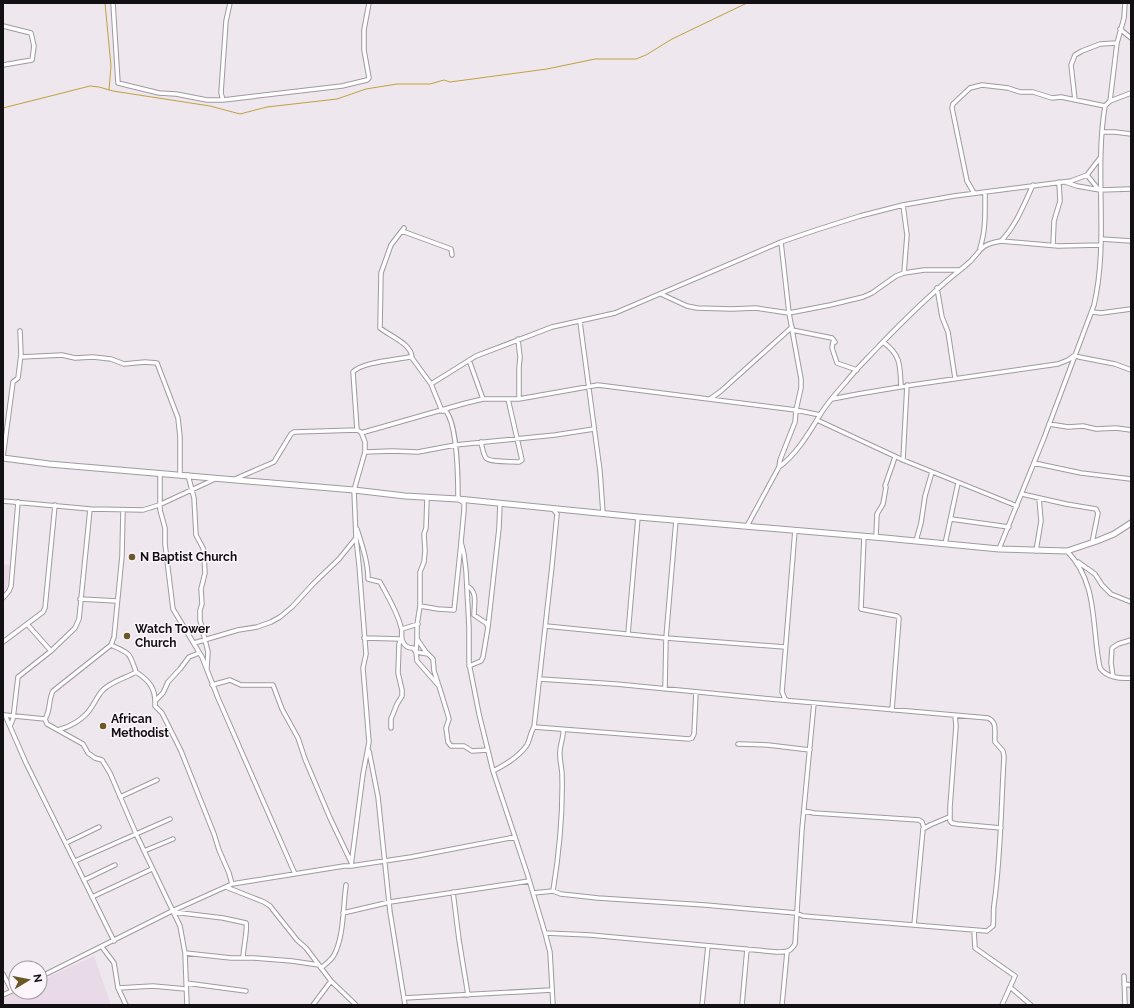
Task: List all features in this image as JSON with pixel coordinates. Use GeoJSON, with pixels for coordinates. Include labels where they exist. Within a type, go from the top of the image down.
{"type":"FeatureCollection","features":[{"type":"Feature","properties":{"kind":"street"},"geometry":{"type":"LineString","coordinates":[[113,3],[118,83],[159,93],[176,94],[207,100],[223,100],[342,86],[367,80],[369,78],[364,50],[364,33],[369,3]]}},
{"type":"Feature","properties":{"kind":"street"},"geometry":{"type":"LineString","coordinates":[[223,100],[221,93],[226,21],[230,3]]}},
{"type":"Feature","properties":{"kind":"street"},"geometry":{"type":"LineString","coordinates":[[1110,102],[1117,44],[1124,18],[1125,3]]}},
{"type":"Feature","properties":{"kind":"street"},"geometry":{"type":"LineString","coordinates":[[3,26],[31,33],[34,46],[32,60],[3,65]]}},
{"type":"Feature","properties":{"kind":"street"},"geometry":{"type":"LineString","coordinates":[[1120,29],[1131,38]]}},
{"type":"Feature","properties":{"kind":"street"},"geometry":{"type":"LineString","coordinates":[[1075,100],[1071,65],[1075,55],[1100,44],[1117,44]]}},
{"type":"Feature","properties":{"kind":"street"},"geometry":{"type":"LineString","coordinates":[[974,193],[967,181],[952,108],[953,104],[973,86],[982,85],[1008,88],[1020,92],[1033,92],[1052,98],[1061,97],[1105,106]]}},
{"type":"Feature","properties":{"kind":"street"},"geometry":{"type":"LineString","coordinates":[[999,549],[1022,494],[1092,312],[1098,283],[1101,239],[1100,158],[1105,106],[1110,102],[1131,93]]}},
{"type":"Feature","properties":{"kind":"street"},"geometry":{"type":"LineString","coordinates":[[1102,132],[1131,134]]}},
{"type":"Feature","properties":{"kind":"street"},"geometry":{"type":"LineString","coordinates":[[431,384],[469,360],[518,339],[552,327],[615,313],[781,242],[816,230],[860,216],[903,205],[974,193],[1064,182],[1076,179],[1087,175],[1100,158]]}},
{"type":"Feature","properties":{"kind":"street"},"geometry":{"type":"LineString","coordinates":[[1087,175],[1100,190]]}},
{"type":"Feature","properties":{"kind":"street"},"geometry":{"type":"LineString","coordinates":[[1053,245],[1054,221],[1060,202],[1059,182]]}},
{"type":"Feature","properties":{"kind":"street"},"geometry":{"type":"LineString","coordinates":[[1064,182],[1100,190],[1131,189]]}},
{"type":"Feature","properties":{"kind":"street"},"geometry":{"type":"LineString","coordinates":[[1001,241],[1008,234],[1034,185]]}},
{"type":"Feature","properties":{"kind":"street"},"geometry":{"type":"LineString","coordinates":[[979,250],[984,233],[985,192]]}},
{"type":"Feature","properties":{"kind":"street"},"geometry":{"type":"LineString","coordinates":[[903,205],[907,234],[904,273]]}},
{"type":"Feature","properties":{"kind":"street"},"geometry":{"type":"LineString","coordinates":[[452,255],[451,249],[403,229],[391,245],[381,273],[380,328],[405,346],[412,355],[412,358],[431,384],[442,411],[446,412],[451,420],[458,461],[458,499]]}},
{"type":"Feature","properties":{"kind":"street"},"geometry":{"type":"LineString","coordinates":[[1101,239],[1131,241]]}},
{"type":"Feature","properties":{"kind":"street"},"geometry":{"type":"LineString","coordinates":[[779,467],[799,446],[832,400],[883,342],[937,288],[967,265],[979,250],[987,244],[1001,241],[1053,245],[1100,245]]}},
{"type":"Feature","properties":{"kind":"street"},"geometry":{"type":"LineString","coordinates":[[747,526],[779,467],[780,460],[795,422],[801,388],[801,379],[789,313],[781,242]]}},
{"type":"Feature","properties":{"kind":"street"},"geometry":{"type":"LineString","coordinates":[[661,294],[687,306],[696,308],[756,308],[789,313],[863,297],[872,293],[896,276],[904,273],[924,270],[959,270]]}},
{"type":"Feature","properties":{"kind":"street"},"geometry":{"type":"LineString","coordinates":[[937,288],[942,317],[948,332],[955,378]]}},
{"type":"Feature","properties":{"kind":"street"},"geometry":{"type":"LineString","coordinates":[[1092,312],[1101,313],[1131,310]]}},
{"type":"Feature","properties":{"kind":"street"},"geometry":{"type":"LineString","coordinates":[[580,322],[600,471],[603,513]]}},
{"type":"Feature","properties":{"kind":"street"},"geometry":{"type":"LineString","coordinates":[[792,329],[832,338],[836,342],[833,342],[832,348],[837,363],[857,370]]}},
{"type":"Feature","properties":{"kind":"street"},"geometry":{"type":"LineString","coordinates":[[710,399],[792,329]]}},
{"type":"Feature","properties":{"kind":"street"},"geometry":{"type":"LineString","coordinates":[[20,330],[21,357],[18,378],[13,382],[3,458],[50,464],[188,475],[427,498],[458,499],[638,517],[999,549],[1067,551],[1114,534],[1131,523]]}},
{"type":"Feature","properties":{"kind":"street"},"geometry":{"type":"LineString","coordinates":[[518,339],[520,357],[519,399]]}},
{"type":"Feature","properties":{"kind":"street"},"geometry":{"type":"LineString","coordinates":[[883,342],[894,350],[896,354],[900,366],[901,386]]}},
{"type":"Feature","properties":{"kind":"street"},"geometry":{"type":"LineString","coordinates":[[21,357],[62,355],[76,358],[93,357],[124,364],[145,362],[157,363],[178,418],[180,437],[180,475]]}},
{"type":"Feature","properties":{"kind":"street"},"geometry":{"type":"LineString","coordinates":[[832,400],[901,386],[1058,364],[1075,355]]}},
{"type":"Feature","properties":{"kind":"street"},"geometry":{"type":"LineString","coordinates":[[1075,355],[1115,364],[1131,370]]}},
{"type":"Feature","properties":{"kind":"street"},"geometry":{"type":"LineString","coordinates":[[406,1005],[390,912],[378,797],[368,749],[363,668],[366,654],[356,538],[354,490],[365,452],[365,442],[358,430],[353,372],[355,369],[365,366],[404,358],[412,358]]}},
{"type":"Feature","properties":{"kind":"street"},"geometry":{"type":"LineString","coordinates":[[469,360],[482,399]]}},
{"type":"Feature","properties":{"kind":"street"},"geometry":{"type":"LineString","coordinates":[[361,434],[482,399],[519,399],[598,385],[681,397],[710,399],[796,410],[820,415]]}},
{"type":"Feature","properties":{"kind":"street"},"geometry":{"type":"LineString","coordinates":[[904,460],[907,386]]}},
{"type":"Feature","properties":{"kind":"street"},"geometry":{"type":"LineString","coordinates":[[481,442],[487,459],[521,461],[522,456],[508,398]]}},
{"type":"Feature","properties":{"kind":"street"},"geometry":{"type":"LineString","coordinates":[[818,420],[895,457],[1017,506]]}},
{"type":"Feature","properties":{"kind":"street"},"geometry":{"type":"LineString","coordinates":[[1049,424],[1068,427],[1083,426],[1096,429],[1116,428],[1131,430]]}},
{"type":"Feature","properties":{"kind":"street"},"geometry":{"type":"LineString","coordinates":[[365,452],[418,452],[455,445],[555,435],[594,429]]}},
{"type":"Feature","properties":{"kind":"street"},"geometry":{"type":"LineString","coordinates":[[234,480],[274,462],[291,434],[294,432],[358,430]]}},
{"type":"Feature","properties":{"kind":"street"},"geometry":{"type":"LineString","coordinates":[[876,537],[878,514],[884,504],[885,486],[895,457]]}},
{"type":"Feature","properties":{"kind":"street"},"geometry":{"type":"LineString","coordinates":[[1034,463],[1087,474],[1131,479]]}},
{"type":"Feature","properties":{"kind":"street"},"geometry":{"type":"LineString","coordinates":[[916,541],[921,523],[925,496],[932,472]]}},
{"type":"Feature","properties":{"kind":"street"},"geometry":{"type":"LineString","coordinates":[[160,473],[159,505],[165,528],[165,544],[173,608],[194,643],[207,669],[212,685],[295,874]]}},
{"type":"Feature","properties":{"kind":"street"},"geometry":{"type":"LineString","coordinates":[[188,475],[194,503],[196,536],[203,548],[204,557],[205,572],[201,589],[202,604],[200,610],[200,620],[208,652],[207,669]]}},
{"type":"Feature","properties":{"kind":"street"},"geometry":{"type":"LineString","coordinates":[[3,501],[90,509],[142,510],[159,505],[216,478]]}},
{"type":"Feature","properties":{"kind":"street"},"geometry":{"type":"LineString","coordinates":[[945,544],[958,483]]}},
{"type":"Feature","properties":{"kind":"street"},"geometry":{"type":"LineString","coordinates":[[1022,494],[1096,509],[1098,513],[1092,543]]}},
{"type":"Feature","properties":{"kind":"street"},"geometry":{"type":"LineString","coordinates":[[427,498],[426,528],[424,534],[425,557],[420,572],[420,606],[416,652],[417,661],[439,686]]}},
{"type":"Feature","properties":{"kind":"street"},"geometry":{"type":"LineString","coordinates":[[1036,551],[1041,521],[1039,498]]}},
{"type":"Feature","properties":{"kind":"street"},"geometry":{"type":"LineString","coordinates":[[420,606],[443,610],[454,610],[464,510],[464,502],[458,499]]}},
{"type":"Feature","properties":{"kind":"street"},"geometry":{"type":"LineString","coordinates":[[3,598],[11,586],[18,502]]}},
{"type":"Feature","properties":{"kind":"street"},"geometry":{"type":"LineString","coordinates":[[469,666],[481,661],[483,656],[488,627],[499,528],[500,503]]}},
{"type":"Feature","properties":{"kind":"street"},"geometry":{"type":"LineString","coordinates":[[3,642],[42,612],[46,602],[55,505]]}},
{"type":"Feature","properties":{"kind":"street"},"geometry":{"type":"LineString","coordinates":[[493,771],[506,764],[522,751],[528,743],[534,727],[546,626],[556,514],[552,508]]}},
{"type":"Feature","properties":{"kind":"street"},"geometry":{"type":"LineString","coordinates":[[10,726],[13,716],[18,677],[51,651],[75,628],[79,619],[90,509]]}},
{"type":"Feature","properties":{"kind":"street"},"geometry":{"type":"LineString","coordinates":[[44,719],[48,714],[53,691],[111,645],[114,637],[122,556],[123,510]]}},
{"type":"Feature","properties":{"kind":"street"},"geometry":{"type":"LineString","coordinates":[[628,634],[638,517]]}},
{"type":"Feature","properties":{"kind":"street"},"geometry":{"type":"LineString","coordinates":[[950,519],[1009,527]]}},
{"type":"Feature","properties":{"kind":"street"},"geometry":{"type":"LineString","coordinates":[[665,689],[666,638],[676,520]]}},
{"type":"Feature","properties":{"kind":"street"},"geometry":{"type":"LineString","coordinates":[[356,526],[366,558],[368,579],[380,582],[394,608],[402,629],[399,644],[398,673],[402,696],[390,719],[391,728]]}},
{"type":"Feature","properties":{"kind":"street"},"geometry":{"type":"LineString","coordinates":[[788,701],[785,699],[782,692],[795,530]]}},
{"type":"Feature","properties":{"kind":"street"},"geometry":{"type":"LineString","coordinates":[[864,536],[861,609],[897,616],[899,618],[892,710]]}},
{"type":"Feature","properties":{"kind":"street"},"geometry":{"type":"LineString","coordinates":[[194,643],[238,630],[257,627],[280,617],[292,607],[339,559],[356,538]]}},
{"type":"Feature","properties":{"kind":"street"},"geometry":{"type":"LineString","coordinates":[[461,542],[464,554],[467,586],[469,666],[493,771],[533,893],[550,952],[553,1005]]}},
{"type":"Feature","properties":{"kind":"street"},"geometry":{"type":"LineString","coordinates":[[1067,551],[1076,560],[1095,574],[1102,585],[1111,594],[1131,602]]}},
{"type":"Feature","properties":{"kind":"street"},"geometry":{"type":"LineString","coordinates":[[1076,560],[1089,590],[1100,668],[1104,672],[1113,676],[1131,678]]}},
{"type":"Feature","properties":{"kind":"street"},"geometry":{"type":"LineString","coordinates":[[467,586],[470,587],[474,594],[474,615],[488,627]]}},
{"type":"Feature","properties":{"kind":"street"},"geometry":{"type":"LineString","coordinates":[[80,599],[117,601]]}},
{"type":"Feature","properties":{"kind":"street"},"geometry":{"type":"LineString","coordinates":[[27,624],[51,651]]}},
{"type":"Feature","properties":{"kind":"street"},"geometry":{"type":"LineString","coordinates":[[402,629],[418,624]]}},
{"type":"Feature","properties":{"kind":"street"},"geometry":{"type":"LineString","coordinates":[[546,626],[666,638],[785,646]]}},
{"type":"Feature","properties":{"kind":"street"},"geometry":{"type":"LineString","coordinates":[[364,638],[401,639]]}},
{"type":"Feature","properties":{"kind":"street"},"geometry":{"type":"LineString","coordinates":[[401,639],[408,648],[413,648],[416,652],[428,654]]}},
{"type":"Feature","properties":{"kind":"street"},"geometry":{"type":"LineString","coordinates":[[418,639],[433,659],[434,671],[449,719],[446,728],[450,744],[453,746],[464,746],[472,751],[488,750]]}},
{"type":"Feature","properties":{"kind":"street"},"geometry":{"type":"LineString","coordinates":[[1113,676],[1111,658],[1112,648],[1118,644],[1131,640]]}},
{"type":"Feature","properties":{"kind":"street"},"geometry":{"type":"LineString","coordinates":[[111,645],[126,652],[131,657],[136,672],[150,683],[155,706],[160,711],[181,751],[232,884]]}},
{"type":"Feature","properties":{"kind":"street"},"geometry":{"type":"LineString","coordinates":[[155,701],[162,693],[168,682],[189,657],[199,652]]}},
{"type":"Feature","properties":{"kind":"street"},"geometry":{"type":"LineString","coordinates":[[57,730],[62,729],[84,717],[98,696],[108,686],[136,672]]}},
{"type":"Feature","properties":{"kind":"street"},"geometry":{"type":"LineString","coordinates":[[533,893],[553,891],[561,894],[598,898],[796,913],[803,916],[987,931],[993,926],[1001,828],[1004,757],[1003,751],[995,742],[994,722],[988,718],[540,679]]}},
{"type":"Feature","properties":{"kind":"street"},"geometry":{"type":"LineString","coordinates":[[212,685],[230,680],[241,685],[273,685],[282,709],[298,738],[319,792],[351,864]]}},
{"type":"Feature","properties":{"kind":"street"},"geometry":{"type":"LineString","coordinates":[[534,727],[689,739],[692,738],[694,734],[696,692]]}},
{"type":"Feature","properties":{"kind":"street"},"geometry":{"type":"LineString","coordinates":[[545,933],[590,935],[787,952],[791,950],[795,944],[804,811],[814,703]]}},
{"type":"Feature","properties":{"kind":"street"},"geometry":{"type":"LineString","coordinates":[[4,715],[44,719],[48,724],[57,730],[83,744],[91,755],[104,762],[152,869],[180,926],[185,953],[187,1005]]}},
{"type":"Feature","properties":{"kind":"street"},"geometry":{"type":"LineString","coordinates":[[4,715],[114,941]]}},
{"type":"Feature","properties":{"kind":"street"},"geometry":{"type":"LineString","coordinates":[[955,715],[956,726],[949,817],[952,823],[1001,828]]}},
{"type":"Feature","properties":{"kind":"street"},"geometry":{"type":"LineString","coordinates":[[553,891],[557,870],[562,804],[560,750],[564,736],[563,730]]}},
{"type":"Feature","properties":{"kind":"street"},"geometry":{"type":"LineString","coordinates":[[738,744],[768,745],[810,750]]}},
{"type":"Feature","properties":{"kind":"street"},"geometry":{"type":"LineString","coordinates":[[351,864],[356,838],[363,774],[368,749]]}},
{"type":"Feature","properties":{"kind":"street"},"geometry":{"type":"LineString","coordinates":[[120,797],[157,780]]}},
{"type":"Feature","properties":{"kind":"street"},"geometry":{"type":"LineString","coordinates":[[804,811],[814,813],[919,820],[922,822],[924,828],[922,833],[914,925]]}},
{"type":"Feature","properties":{"kind":"street"},"geometry":{"type":"LineString","coordinates":[[924,828],[949,817]]}},
{"type":"Feature","properties":{"kind":"street"},"geometry":{"type":"LineString","coordinates":[[75,861],[170,819]]}},
{"type":"Feature","properties":{"kind":"street"},"geometry":{"type":"LineString","coordinates":[[66,843],[99,827]]}},
{"type":"Feature","properties":{"kind":"street"},"geometry":{"type":"LineString","coordinates":[[48,974],[172,911],[232,884],[351,864],[384,861],[440,852],[515,837]]}},
{"type":"Feature","properties":{"kind":"street"},"geometry":{"type":"LineString","coordinates":[[144,851],[173,839]]}},
{"type":"Feature","properties":{"kind":"street"},"geometry":{"type":"LineString","coordinates":[[84,880],[115,865]]}},
{"type":"Feature","properties":{"kind":"street"},"geometry":{"type":"LineString","coordinates":[[92,897],[152,869]]}},
{"type":"Feature","properties":{"kind":"street"},"geometry":{"type":"LineString","coordinates":[[342,914],[390,902],[529,881]]}},
{"type":"Feature","properties":{"kind":"street"},"geometry":{"type":"LineString","coordinates":[[185,953],[230,958],[292,961],[320,967],[331,959],[336,950],[342,925],[346,885]]}},
{"type":"Feature","properties":{"kind":"street"},"geometry":{"type":"LineString","coordinates":[[226,886],[268,904],[297,940],[306,948],[331,981],[356,1005]]}},
{"type":"Feature","properties":{"kind":"street"},"geometry":{"type":"LineString","coordinates":[[453,892],[468,995]]}},
{"type":"Feature","properties":{"kind":"street"},"geometry":{"type":"LineString","coordinates":[[172,911],[223,918],[246,923],[248,927],[244,941],[243,958]]}},
{"type":"Feature","properties":{"kind":"street"},"geometry":{"type":"LineString","coordinates":[[974,930],[975,948],[1015,976],[1002,1005]]}},
{"type":"Feature","properties":{"kind":"street"},"geometry":{"type":"LineString","coordinates":[[702,1005],[708,946]]}},
{"type":"Feature","properties":{"kind":"street"},"geometry":{"type":"LineString","coordinates":[[102,947],[114,963],[118,988],[126,1005]]}},
{"type":"Feature","properties":{"kind":"street"},"geometry":{"type":"LineString","coordinates":[[742,1005],[747,949]]}},
{"type":"Feature","properties":{"kind":"street"},"geometry":{"type":"LineString","coordinates":[[782,1005],[787,952]]}},
{"type":"Feature","properties":{"kind":"street"},"geometry":{"type":"LineString","coordinates":[[1124,976],[1125,1005]]}},
{"type":"Feature","properties":{"kind":"street"},"geometry":{"type":"LineString","coordinates":[[313,1005],[331,981]]}},
{"type":"Feature","properties":{"kind":"street"},"geometry":{"type":"LineString","coordinates":[[186,983],[246,991]]}},
{"type":"Feature","properties":{"kind":"street"},"geometry":{"type":"LineString","coordinates":[[1124,984],[1131,985]]}},
{"type":"Feature","properties":{"kind":"street"},"geometry":{"type":"LineString","coordinates":[[118,988],[153,986],[186,989]]}},
{"type":"Feature","properties":{"kind":"street"},"geometry":{"type":"LineString","coordinates":[[1010,987],[1031,1005]]}},
{"type":"Feature","properties":{"kind":"street"},"geometry":{"type":"LineString","coordinates":[[404,998],[552,990]]}},
{"type":"Feature","properties":{"kind":"shaded area"},"geometry":{"type":"Polygon","coordinates":[[[3,564],[10,565],[7,587],[3,595],[3,564]]]}},
{"type":"Feature","properties":{"kind":"shaded area"},"geometry":{"type":"Polygon","coordinates":[[[94,956],[111,1005],[3,1005],[3,999],[8,996],[8,1000],[48,1000],[48,977],[94,956]]]}},
{"type":"Feature","properties":{"kind":"waterway"},"geometry":{"type":"LineString","coordinates":[[105,3],[111,66],[109,90]]}},
{"type":"Feature","properties":{"kind":"waterway"},"geometry":{"type":"LineString","coordinates":[[3,108],[90,86],[210,106],[240,114],[267,107],[337,99],[366,89],[397,84],[430,84],[444,80],[450,82],[547,69],[595,59],[636,59],[646,55],[672,39],[747,3]]}},
{"type":"Feature","properties":{"kind":"place","name":"N Baptist Church"},"geometry":{"type":"Point","coordinates":[132,557]}},
{"type":"Feature","properties":{"kind":"place","name":"Watch Tower Church"},"geometry":{"type":"Point","coordinates":[127,636]}},
{"type":"Feature","properties":{"kind":"place","name":"African Methodist"},"geometry":{"type":"Point","coordinates":[103,726]}}]}
